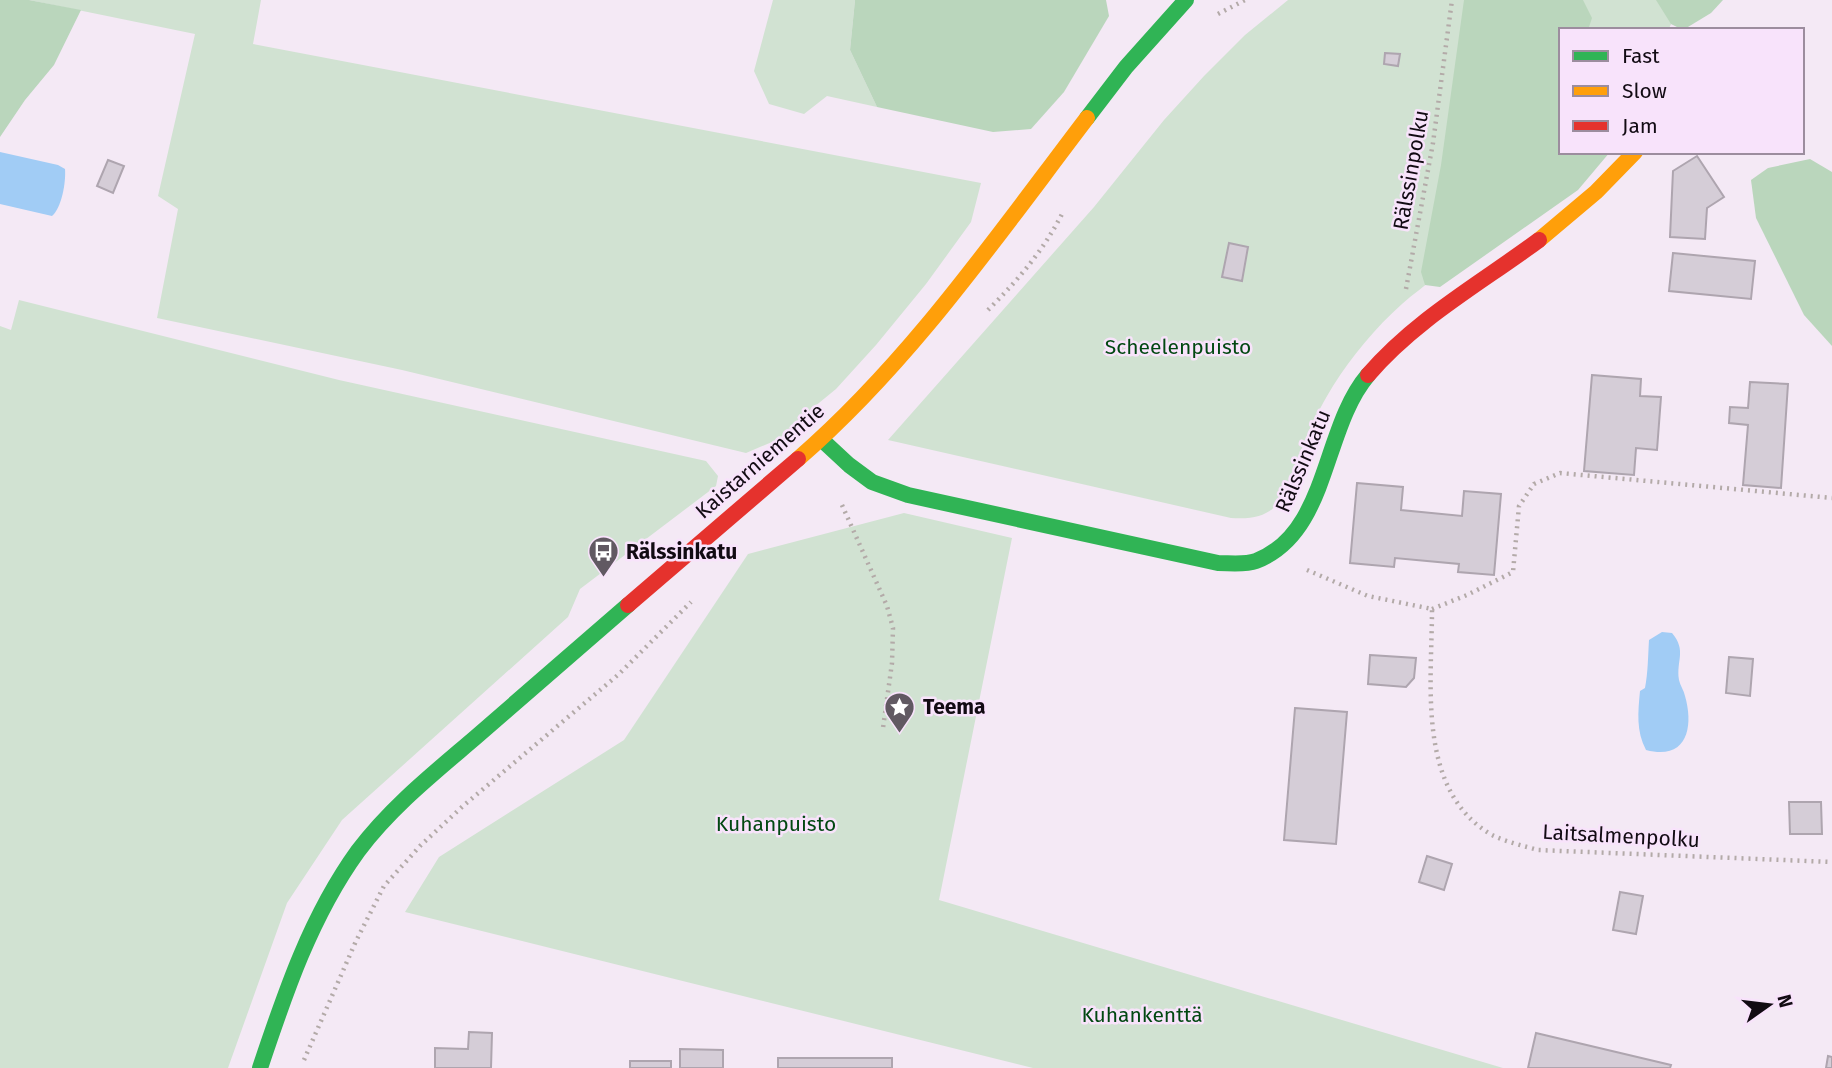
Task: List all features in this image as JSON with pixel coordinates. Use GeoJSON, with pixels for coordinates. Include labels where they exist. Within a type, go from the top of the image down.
{"type":"FeatureCollection","features":[{"type":"Feature","properties":{"kind":"street","name":"Kaistarniementie"},"geometry":{"type":"LineString","coordinates":[[260,1068],[293,969],[316,918],[345,870],[382,822],[436,771],[821,439],[871,388],[974,266],[1126,67],[1186,0]]}},
{"type":"Feature","properties":{"kind":"street","name":"Rälssinkatu"},"geometry":{"type":"LineString","coordinates":[[821,439],[872,482],[908,495],[1218,564],[1251,564],[1288,543],[1301,525],[1314,499],[1345,415],[1360,384],[1377,363],[1418,326],[1526,250],[1570,215],[1603,187],[1633,154]]}},
{"type":"Feature","properties":{"kind":"path","name":"Rälssinpolku"},"geometry":{"type":"LineString","coordinates":[[1405,295],[1433,143],[1452,0]]}},
{"type":"Feature","properties":{"kind":"path"},"geometry":{"type":"LineString","coordinates":[[1270,554],[1367,596],[1432,609],[1513,572],[1519,506],[1534,484],[1560,472],[1832,498]]}},
{"type":"Feature","properties":{"kind":"path"},"geometry":{"type":"LineString","coordinates":[[840,500],[887,606],[893,628],[892,663],[883,728]]}},
{"type":"Feature","properties":{"kind":"path","name":"Laitsalmenpolku"},"geometry":{"type":"LineString","coordinates":[[1432,609],[1433,738],[1443,777],[1462,811],[1493,836],[1538,850],[1832,862]]}},
{"type":"Feature","properties":{"kind":"green space"},"geometry":{"type":"Polygon","coordinates":[[[0,0],[29,0],[81,10],[54,65],[25,100],[0,137],[0,0]]]}},
{"type":"Feature","properties":{"kind":"green space"},"geometry":{"type":"Polygon","coordinates":[[[29,0],[261,0],[253,44],[981,183],[971,222],[926,284],[876,345],[836,389],[779,439],[746,453],[402,370],[157,318],[178,209],[158,196],[195,34],[29,0]]]}},
{"type":"Feature","properties":{"kind":"green space"},"geometry":{"type":"Polygon","coordinates":[[[773,0],[855,0],[850,50],[877,107],[827,96],[804,114],[769,104],[754,71],[773,0]]]}},
{"type":"Feature","properties":{"kind":"green space"},"geometry":{"type":"Polygon","coordinates":[[[855,0],[1106,0],[1109,16],[1064,92],[1031,129],[993,132],[877,107],[850,50],[855,0]]]}},
{"type":"Feature","properties":{"kind":"green space","name":"Scheelenpuisto"},"geometry":{"type":"Polygon","coordinates":[[[1288,0],[1684,0],[1669,28],[1559,28],[1559,154],[1435,277],[1392,313],[1356,353],[1324,402],[1285,492],[1272,509],[1262,515],[1231,518],[888,440],[1094,207],[1164,120],[1245,35],[1288,0]]]}},
{"type":"Feature","properties":{"kind":"green space"},"geometry":{"type":"Polygon","coordinates":[[[1464,0],[1583,0],[1592,18],[1589,28],[1559,28],[1559,154],[1608,154],[1578,190],[1440,287],[1425,285],[1421,272],[1441,165],[1464,0]]]}},
{"type":"Feature","properties":{"kind":"green space"},"geometry":{"type":"Polygon","coordinates":[[[1656,0],[1723,0],[1711,13],[1686,28],[1671,24],[1656,0]]]}},
{"type":"Feature","properties":{"kind":"green space"},"geometry":{"type":"Polygon","coordinates":[[[1810,159],[1832,172],[1832,346],[1804,315],[1756,218],[1751,180],[1768,168],[1810,159]]]}},
{"type":"Feature","properties":{"kind":"green space"},"geometry":{"type":"Polygon","coordinates":[[[19,300],[339,380],[706,461],[718,476],[716,486],[580,589],[568,617],[342,820],[287,903],[228,1068],[0,1068],[0,326],[11,330],[19,300]]]}},
{"type":"Feature","properties":{"kind":"green space","name":"Kuhanpuisto"},"geometry":{"type":"Polygon","coordinates":[[[904,513],[1012,538],[939,900],[1503,1068],[1033,1068],[405,912],[439,857],[624,740],[748,554],[904,513]]]}},
{"type":"Feature","properties":{"kind":"water"},"geometry":{"type":"Polygon","coordinates":[[[0,152],[65,169],[63,194],[52,216],[0,204],[0,152]]]}},
{"type":"Feature","properties":{"kind":"water"},"geometry":{"type":"Polygon","coordinates":[[[1662,632],[1672,633],[1679,645],[1678,673],[1688,708],[1688,719],[1684,739],[1679,746],[1671,751],[1660,752],[1646,750],[1639,729],[1638,714],[1640,691],[1645,688],[1646,682],[1649,640],[1662,632]]]}},
{"type":"Feature","properties":{"kind":"building"},"geometry":{"type":"Polygon","coordinates":[[[1385,53],[1400,54],[1398,66],[1384,64],[1385,53]]]}},
{"type":"Feature","properties":{"kind":"building"},"geometry":{"type":"Polygon","coordinates":[[[1697,156],[1724,197],[1707,208],[1705,239],[1670,237],[1673,171],[1697,156]]]}},
{"type":"Feature","properties":{"kind":"building"},"geometry":{"type":"Polygon","coordinates":[[[108,160],[124,166],[113,193],[97,186],[108,160]]]}},
{"type":"Feature","properties":{"kind":"building"},"geometry":{"type":"Polygon","coordinates":[[[1229,243],[1248,247],[1242,281],[1222,277],[1229,243]]]}},
{"type":"Feature","properties":{"kind":"building"},"geometry":{"type":"Polygon","coordinates":[[[1673,253],[1755,261],[1751,299],[1669,291],[1673,253]]]}},
{"type":"Feature","properties":{"kind":"building"},"geometry":{"type":"Polygon","coordinates":[[[1592,375],[1641,379],[1640,396],[1661,397],[1657,450],[1636,448],[1634,475],[1584,471],[1592,375]]]}},
{"type":"Feature","properties":{"kind":"building"},"geometry":{"type":"Polygon","coordinates":[[[1750,382],[1788,384],[1781,488],[1743,485],[1748,425],[1729,423],[1730,407],[1748,408],[1750,382]]]}},
{"type":"Feature","properties":{"kind":"building"},"geometry":{"type":"Polygon","coordinates":[[[1357,483],[1403,487],[1401,510],[1462,516],[1464,491],[1501,494],[1494,575],[1458,572],[1459,564],[1395,558],[1394,567],[1350,563],[1357,483]]]}},
{"type":"Feature","properties":{"kind":"building"},"geometry":{"type":"Polygon","coordinates":[[[1370,655],[1416,658],[1414,678],[1406,687],[1368,684],[1370,655]]]}},
{"type":"Feature","properties":{"kind":"building"},"geometry":{"type":"Polygon","coordinates":[[[1729,657],[1753,659],[1750,696],[1726,693],[1729,657]]]}},
{"type":"Feature","properties":{"kind":"building"},"geometry":{"type":"Polygon","coordinates":[[[1295,708],[1347,712],[1336,844],[1284,840],[1295,708]]]}},
{"type":"Feature","properties":{"kind":"building"},"geometry":{"type":"Polygon","coordinates":[[[1789,802],[1821,802],[1822,834],[1790,834],[1789,802]]]}},
{"type":"Feature","properties":{"kind":"building"},"geometry":{"type":"Polygon","coordinates":[[[1427,856],[1452,864],[1444,890],[1419,882],[1427,856]]]}},
{"type":"Feature","properties":{"kind":"building"},"geometry":{"type":"Polygon","coordinates":[[[1620,892],[1643,896],[1636,934],[1613,930],[1620,892]]]}},
{"type":"Feature","properties":{"kind":"building"},"geometry":{"type":"Polygon","coordinates":[[[469,1032],[492,1033],[491,1068],[435,1068],[435,1048],[468,1049],[469,1032]]]}},
{"type":"Feature","properties":{"kind":"building"},"geometry":{"type":"Polygon","coordinates":[[[1536,1033],[1671,1065],[1670,1068],[1528,1068],[1536,1033]]]}},
{"type":"Feature","properties":{"kind":"building"},"geometry":{"type":"Polygon","coordinates":[[[680,1049],[723,1050],[723,1068],[680,1068],[680,1049]]]}},
{"type":"Feature","properties":{"kind":"building"},"geometry":{"type":"Polygon","coordinates":[[[1828,1056],[1832,1057],[1832,1068],[1826,1068],[1828,1056]]]}},
{"type":"Feature","properties":{"kind":"building"},"geometry":{"type":"Polygon","coordinates":[[[778,1058],[892,1058],[892,1068],[778,1068],[778,1058]]]}},
{"type":"Feature","properties":{"kind":"building"},"geometry":{"type":"Polygon","coordinates":[[[630,1061],[671,1061],[671,1068],[630,1068],[630,1061]]]}},
{"type":"Feature","properties":{"kind":"traffic: fast"},"geometry":{"type":"LineString","coordinates":[[1087,118],[1126,67],[1186,0]]}},
{"type":"Feature","properties":{"kind":"traffic: fast"},"geometry":{"type":"LineString","coordinates":[[821,439],[872,482],[908,495],[1218,563],[1247,563],[1256,561],[1280,547],[1298,528],[1322,478],[1341,423],[1353,397],[1368,375]]}},
{"type":"Feature","properties":{"kind":"traffic: fast"},"geometry":{"type":"LineString","coordinates":[[260,1068],[313,928],[358,851],[384,820],[414,791],[628,605]]}},
{"type":"Feature","properties":{"kind":"traffic: slow"},"geometry":{"type":"LineString","coordinates":[[798,459],[839,421],[915,340],[986,252],[1087,118]]}},
{"type":"Feature","properties":{"kind":"traffic: slow"},"geometry":{"type":"LineString","coordinates":[[1539,240],[1596,192],[1633,154]]}},
{"type":"Feature","properties":{"kind":"traffic: jam"},"geometry":{"type":"LineString","coordinates":[[1368,375],[1428,319],[1539,240]]}},
{"type":"Feature","properties":{"kind":"traffic: jam"},"geometry":{"type":"LineString","coordinates":[[628,605],[798,459]]}},
{"type":"Feature","properties":{"kind":"place","name":"Rälssinkatu"},"geometry":{"type":"Point","coordinates":[603,579]}},
{"type":"Feature","properties":{"kind":"place","name":"Teema"},"geometry":{"type":"Point","coordinates":[900,734]}},
{"type":"Feature","properties":{"kind":"park label","name":"Kuhankenttä"},"geometry":{"type":"Point","coordinates":[1142,1015]}}]}
